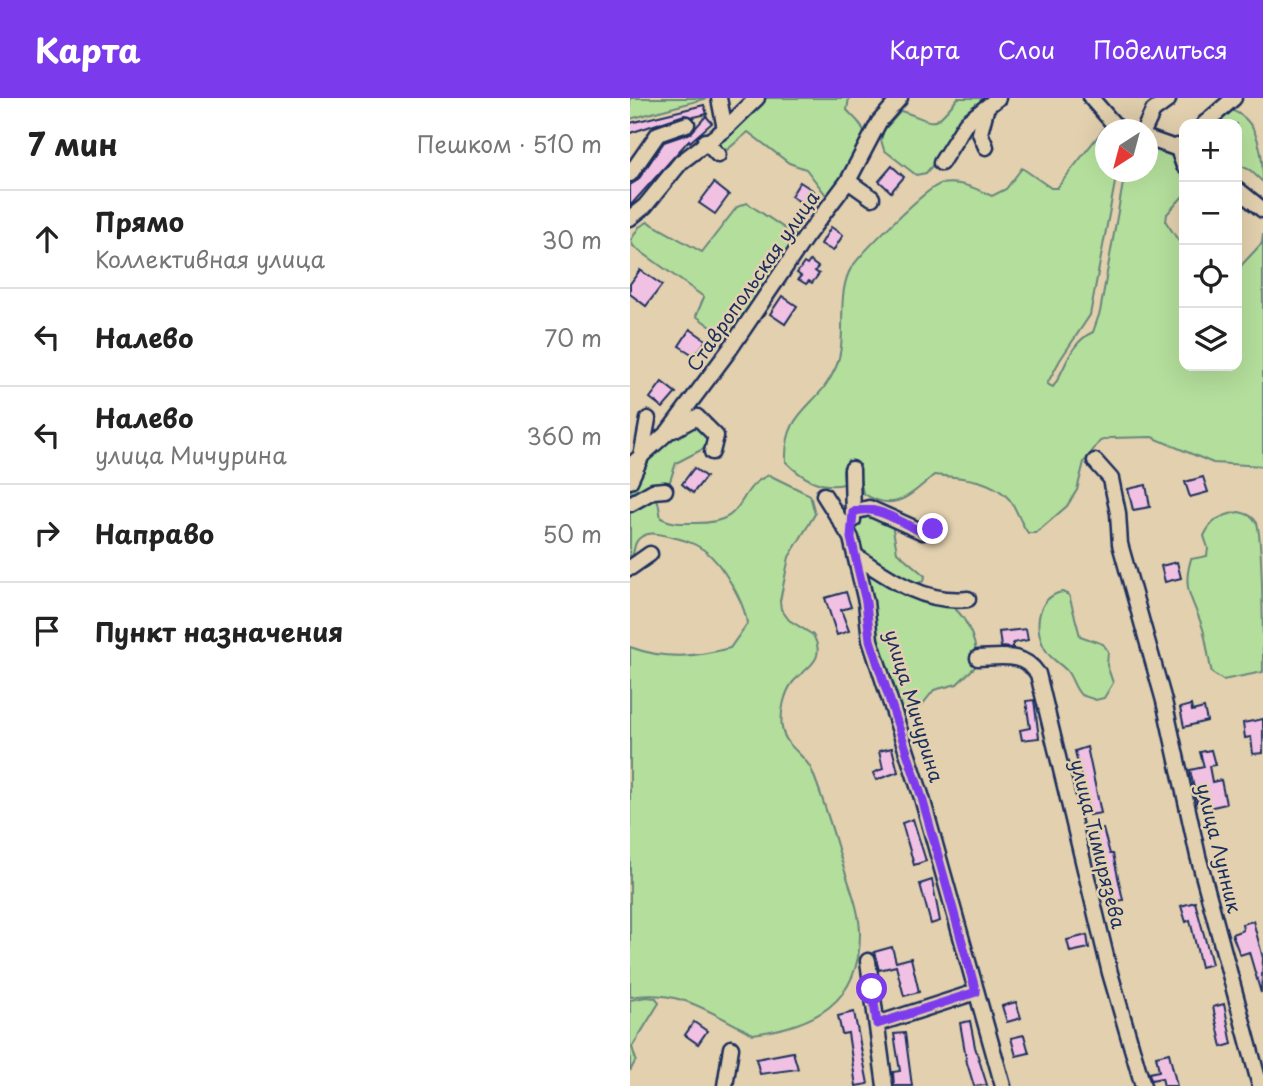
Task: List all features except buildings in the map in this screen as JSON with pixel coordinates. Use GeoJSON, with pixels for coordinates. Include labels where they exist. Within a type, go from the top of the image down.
{"type":"FeatureCollection","features":[{"type":"Feature","properties":{"kind":"street"},"geometry":{"type":"LineString","coordinates":[[719,98],[725,130]]}},
{"type":"Feature","properties":{"kind":"street"},"geometry":{"type":"LineString","coordinates":[[630,218],[645,206],[681,162],[705,141],[725,130],[757,98]]}},
{"type":"Feature","properties":{"kind":"street","name":"Ставропольская улица"},"geometry":{"type":"LineString","coordinates":[[630,481],[635,462],[668,432],[848,181],[879,122],[900,98]]}},
{"type":"Feature","properties":{"kind":"street"},"geometry":{"type":"LineString","coordinates":[[1091,98],[1109,119]]}},
{"type":"Feature","properties":{"kind":"street"},"geometry":{"type":"LineString","coordinates":[[1210,119],[1234,98]]}},
{"type":"Feature","properties":{"kind":"street"},"geometry":{"type":"LineString","coordinates":[[941,163],[966,123],[1002,99]]}},
{"type":"Feature","properties":{"kind":"street"},"geometry":{"type":"LineString","coordinates":[[1149,119],[1153,111],[1168,100]]}},
{"type":"Feature","properties":{"kind":"street"},"geometry":{"type":"LineString","coordinates":[[986,110],[980,133],[986,147]]}},
{"type":"Feature","properties":{"kind":"street"},"geometry":{"type":"LineString","coordinates":[[630,174],[658,134],[687,124]]}},
{"type":"Feature","properties":{"kind":"street"},"geometry":{"type":"LineString","coordinates":[[705,141],[718,155]]}},
{"type":"Feature","properties":{"kind":"street"},"geometry":{"type":"LineString","coordinates":[[1158,141],[1179,146]]}},
{"type":"Feature","properties":{"kind":"street"},"geometry":{"type":"LineString","coordinates":[[848,181],[872,198]]}},
{"type":"Feature","properties":{"kind":"street"},"geometry":{"type":"LineString","coordinates":[[1242,193],[1263,210]]}},
{"type":"Feature","properties":{"kind":"street"},"geometry":{"type":"LineString","coordinates":[[668,432],[697,417],[716,436],[712,453]]}},
{"type":"Feature","properties":{"kind":"street"},"geometry":{"type":"LineString","coordinates":[[635,462],[648,419]]}},
{"type":"Feature","properties":{"kind":"street","name":"улица Лунник"},"geometry":{"type":"LineString","coordinates":[[1095,461],[1111,479],[1118,513],[1120,544],[1164,701],[1198,856],[1260,1086]]}},
{"type":"Feature","properties":{"kind":"street"},"geometry":{"type":"LineString","coordinates":[[851,538],[852,470]]}},
{"type":"Feature","properties":{"kind":"street"},"geometry":{"type":"LineString","coordinates":[[630,504],[653,491],[666,490]]}},
{"type":"Feature","properties":{"kind":"street"},"geometry":{"type":"LineString","coordinates":[[824,495],[851,538]]}},
{"type":"Feature","properties":{"kind":"street"},"geometry":{"type":"LineString","coordinates":[[853,512],[869,508],[923,532],[934,526]]}},
{"type":"Feature","properties":{"kind":"street","name":"улица Мичурина"},"geometry":{"type":"LineString","coordinates":[[851,538],[870,640],[922,798],[1003,1086]]}},
{"type":"Feature","properties":{"kind":"street"},"geometry":{"type":"LineString","coordinates":[[630,568],[650,554]]}},
{"type":"Feature","properties":{"kind":"street"},"geometry":{"type":"LineString","coordinates":[[856,556],[911,589],[951,601],[968,599]]}},
{"type":"Feature","properties":{"kind":"street","name":"улица Тимирязева"},"geometry":{"type":"LineString","coordinates":[[978,658],[1020,657],[1038,674],[1110,973],[1143,1086]]}},
{"type":"Feature","properties":{"kind":"street"},"geometry":{"type":"LineString","coordinates":[[868,961],[885,1086]]}},
{"type":"Feature","properties":{"kind":"street"},"geometry":{"type":"LineString","coordinates":[[877,1024],[976,992]]}},
{"type":"Feature","properties":{"kind":"street"},"geometry":{"type":"LineString","coordinates":[[725,1086],[731,1048]]}},
{"type":"Feature","properties":{"kind":"green space"},"geometry":{"type":"Polygon","coordinates":[[[630,98],[708,98],[630,119],[630,98]]]}},
{"type":"Feature","properties":{"kind":"green space"},"geometry":{"type":"Polygon","coordinates":[[[764,98],[849,98],[847,110],[862,127],[863,139],[843,177],[831,192],[826,195],[806,169],[789,163],[748,132],[727,150],[717,145],[719,139],[764,98]]]}},
{"type":"Feature","properties":{"kind":"green space"},"geometry":{"type":"Polygon","coordinates":[[[958,98],[989,98],[926,173],[916,175],[884,150],[881,140],[884,130],[901,111],[927,121],[937,120],[958,98]]]}},
{"type":"Feature","properties":{"kind":"green space"},"geometry":{"type":"Polygon","coordinates":[[[1230,110],[1247,121],[1260,150],[1263,182],[1242,166],[1242,119],[1216,119],[1230,110]]]}},
{"type":"Feature","properties":{"kind":"green space"},"geometry":{"type":"Polygon","coordinates":[[[1095,140],[1095,182],[1115,182],[1090,315],[1047,384],[1053,387],[1073,349],[1093,332],[1100,312],[1123,182],[1158,182],[1158,149],[1172,154],[1179,169],[1179,201],[1167,214],[1166,222],[1179,242],[1179,371],[1242,371],[1242,265],[1262,243],[1263,234],[1263,466],[1213,463],[1152,437],[1110,438],[1100,441],[1084,462],[1077,490],[1067,506],[1036,533],[1028,533],[1005,495],[976,481],[934,475],[901,500],[884,502],[863,493],[857,466],[848,460],[843,471],[844,484],[827,485],[812,481],[792,468],[786,462],[790,430],[803,410],[829,381],[836,367],[841,344],[845,283],[849,272],[864,252],[922,196],[941,184],[962,184],[992,196],[1006,189],[1022,168],[1051,188],[1057,188],[1095,140]]]}},
{"type":"Feature","properties":{"kind":"green space"},"geometry":{"type":"Polygon","coordinates":[[[747,203],[799,238],[729,340],[696,316],[704,297],[633,246],[631,240],[639,227],[648,222],[702,252],[737,207],[747,203]]]}},
{"type":"Feature","properties":{"kind":"green space"},"geometry":{"type":"Polygon","coordinates":[[[696,421],[713,436],[707,447],[676,463],[668,487],[630,500],[636,474],[651,452],[696,421]]]}},
{"type":"Feature","properties":{"kind":"green space"},"geometry":{"type":"Polygon","coordinates":[[[769,475],[810,495],[815,514],[789,557],[780,601],[781,609],[789,620],[813,635],[818,651],[814,662],[793,682],[787,692],[782,710],[782,728],[787,740],[809,765],[816,782],[854,898],[860,934],[858,958],[852,978],[842,994],[829,1007],[795,1025],[753,1034],[679,999],[648,995],[630,997],[630,647],[668,655],[717,651],[730,648],[747,624],[742,605],[725,574],[711,556],[696,545],[668,536],[648,534],[636,542],[630,560],[630,509],[657,496],[661,518],[665,520],[681,523],[712,522],[733,512],[750,489],[769,475]]]}},
{"type":"Feature","properties":{"kind":"green space"},"geometry":{"type":"Polygon","coordinates":[[[866,511],[892,524],[897,552],[925,576],[924,581],[912,585],[878,566],[863,553],[857,532],[857,517],[866,511]]]}},
{"type":"Feature","properties":{"kind":"green space"},"geometry":{"type":"Polygon","coordinates":[[[1239,512],[1253,518],[1259,534],[1263,672],[1223,680],[1212,673],[1203,629],[1187,579],[1191,559],[1207,556],[1208,548],[1204,536],[1213,522],[1239,512]]]}},
{"type":"Feature","properties":{"kind":"green space"},"geometry":{"type":"Polygon","coordinates":[[[866,577],[912,589],[953,607],[972,634],[976,651],[975,667],[957,684],[934,690],[922,705],[907,714],[898,706],[890,691],[878,651],[866,577]]]}},
{"type":"Feature","properties":{"kind":"green space"},"geometry":{"type":"Polygon","coordinates":[[[1062,592],[1069,595],[1080,636],[1103,644],[1108,651],[1107,665],[1113,683],[1104,698],[1096,700],[1081,695],[1067,671],[1049,655],[1043,644],[1038,626],[1042,608],[1053,595],[1062,592]]]}},
{"type":"Feature","properties":{"kind":"green space"},"geometry":{"type":"Polygon","coordinates":[[[656,998],[659,1003],[632,1047],[636,1060],[630,1071],[630,1000],[656,998]]]}},
{"type":"Feature","properties":{"kind":"route"},"geometry":{"type":"LineString","coordinates":[[872,989],[877,1024],[976,992],[922,798],[870,640],[866,602],[851,538],[853,512],[869,508],[904,526],[923,532],[933,529]]}}]}
